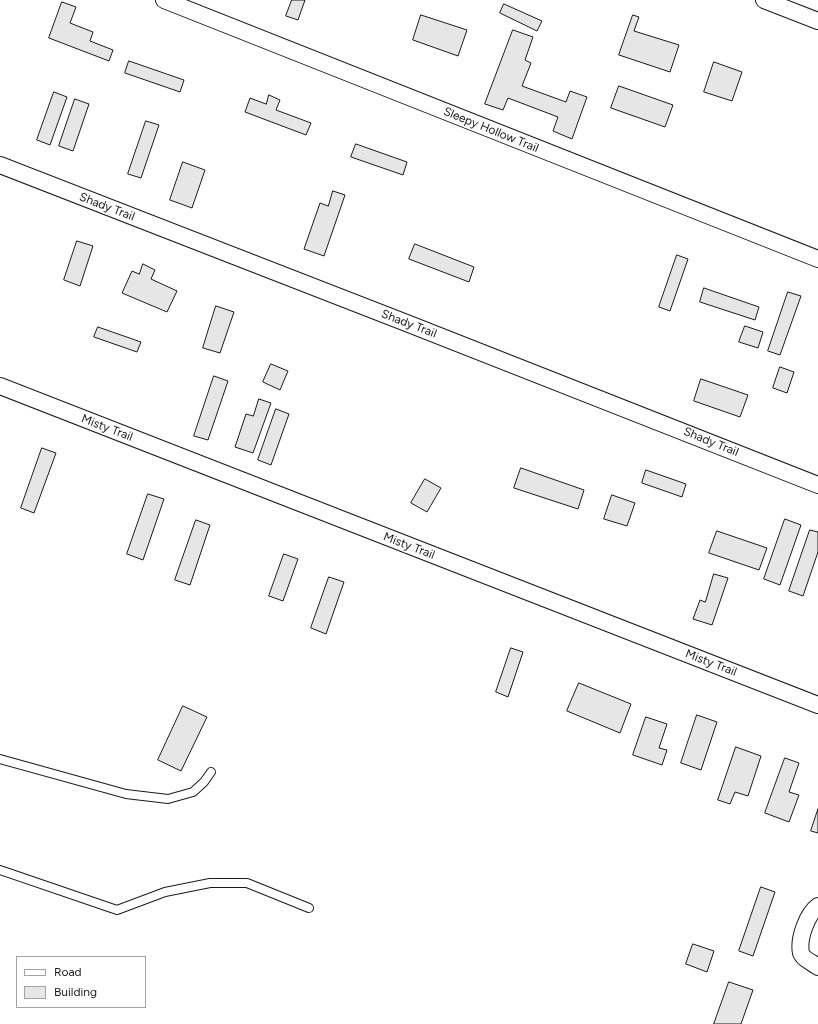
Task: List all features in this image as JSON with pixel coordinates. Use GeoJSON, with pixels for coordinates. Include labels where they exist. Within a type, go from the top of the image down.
{"type":"FeatureCollection","features":[{"type":"Feature","properties":{"kind":"street","name":"Sleepy Hollow Trail"},"geometry":{"type":"LineString","coordinates":[[164,0],[818,259]]}},
{"type":"Feature","properties":{"kind":"street"},"geometry":{"type":"LineString","coordinates":[[764,0],[818,21]]}},
{"type":"Feature","properties":{"kind":"street","name":"Shady Trail"},"geometry":{"type":"LineString","coordinates":[[0,165],[818,485]]}},
{"type":"Feature","properties":{"kind":"street","name":"Misty Trail"},"geometry":{"type":"LineString","coordinates":[[0,386],[818,705]]}},
{"type":"Feature","properties":{"kind":"street"},"geometry":{"type":"LineString","coordinates":[[818,906],[812,911],[802,937],[801,953],[806,959],[818,967]]}},
{"type":"Feature","properties":{"kind":"lane"},"geometry":{"type":"LineString","coordinates":[[0,759],[126,794],[168,799],[193,792],[204,782],[210,772]]}},
{"type":"Feature","properties":{"kind":"lane"},"geometry":{"type":"LineString","coordinates":[[0,870],[117,910],[165,892],[210,882],[247,883],[310,908]]}},
{"type":"Feature","properties":{"kind":"building"},"geometry":{"type":"Polygon","coordinates":[[[292,0],[305,0],[298,20],[286,16],[292,0]]]}},
{"type":"Feature","properties":{"kind":"building"},"geometry":{"type":"Polygon","coordinates":[[[62,2],[76,7],[70,23],[93,32],[90,41],[113,50],[109,61],[49,38],[62,2]]]}},
{"type":"Feature","properties":{"kind":"building"},"geometry":{"type":"Polygon","coordinates":[[[504,4],[542,21],[537,31],[500,13],[504,4]]]}},
{"type":"Feature","properties":{"kind":"building"},"geometry":{"type":"Polygon","coordinates":[[[421,15],[467,30],[458,56],[413,40],[421,15]]]}},
{"type":"Feature","properties":{"kind":"building"},"geometry":{"type":"Polygon","coordinates":[[[633,15],[639,17],[634,31],[679,45],[670,72],[619,55],[633,15]]]}},
{"type":"Feature","properties":{"kind":"building"},"geometry":{"type":"Polygon","coordinates":[[[513,30],[533,37],[525,60],[531,63],[522,86],[566,102],[570,91],[587,97],[572,139],[553,131],[558,117],[508,98],[503,110],[485,104],[513,30]]]}},
{"type":"Feature","properties":{"kind":"building"},"geometry":{"type":"Polygon","coordinates":[[[129,61],[184,80],[180,92],[125,73],[129,61]]]}},
{"type":"Feature","properties":{"kind":"building"},"geometry":{"type":"Polygon","coordinates":[[[714,62],[742,72],[732,101],[704,92],[714,62]]]}},
{"type":"Feature","properties":{"kind":"building"},"geometry":{"type":"Polygon","coordinates":[[[619,86],[673,105],[665,127],[611,108],[619,86]]]}},
{"type":"Feature","properties":{"kind":"building"},"geometry":{"type":"Polygon","coordinates":[[[54,92],[67,97],[50,145],[37,140],[54,92]]]}},
{"type":"Feature","properties":{"kind":"building"},"geometry":{"type":"Polygon","coordinates":[[[269,95],[280,100],[276,110],[311,123],[306,135],[245,112],[250,98],[266,104],[269,95]]]}},
{"type":"Feature","properties":{"kind":"building"},"geometry":{"type":"Polygon","coordinates":[[[75,99],[89,104],[73,151],[59,146],[75,99]]]}},
{"type":"Feature","properties":{"kind":"building"},"geometry":{"type":"Polygon","coordinates":[[[146,121],[159,125],[141,178],[128,174],[146,121]]]}},
{"type":"Feature","properties":{"kind":"building"},"geometry":{"type":"Polygon","coordinates":[[[356,144],[407,162],[403,175],[351,157],[356,144]]]}},
{"type":"Feature","properties":{"kind":"building"},"geometry":{"type":"Polygon","coordinates":[[[183,162],[205,170],[192,208],[170,200],[183,162]]]}},
{"type":"Feature","properties":{"kind":"building"},"geometry":{"type":"Polygon","coordinates":[[[333,191],[345,195],[324,256],[304,249],[320,203],[328,206],[333,191]]]}},
{"type":"Feature","properties":{"kind":"building"},"geometry":{"type":"Polygon","coordinates":[[[77,241],[93,246],[80,286],[64,280],[77,241]]]}},
{"type":"Feature","properties":{"kind":"building"},"geometry":{"type":"Polygon","coordinates":[[[415,244],[474,267],[469,282],[409,259],[415,244]]]}},
{"type":"Feature","properties":{"kind":"building"},"geometry":{"type":"Polygon","coordinates":[[[677,255],[688,259],[670,311],[659,307],[677,255]]]}},
{"type":"Feature","properties":{"kind":"building"},"geometry":{"type":"Polygon","coordinates":[[[143,264],[155,270],[151,279],[177,291],[167,312],[122,293],[132,271],[139,274],[143,264]]]}},
{"type":"Feature","properties":{"kind":"building"},"geometry":{"type":"Polygon","coordinates":[[[704,288],[759,307],[755,320],[700,302],[704,288]]]}},
{"type":"Feature","properties":{"kind":"building"},"geometry":{"type":"Polygon","coordinates":[[[788,292],[801,296],[780,355],[768,351],[788,292]]]}},
{"type":"Feature","properties":{"kind":"building"},"geometry":{"type":"Polygon","coordinates":[[[216,306],[234,312],[220,353],[203,348],[216,306]]]}},
{"type":"Feature","properties":{"kind":"building"},"geometry":{"type":"Polygon","coordinates":[[[745,326],[763,332],[758,348],[739,342],[745,326]]]}},
{"type":"Feature","properties":{"kind":"building"},"geometry":{"type":"Polygon","coordinates":[[[98,327],[141,342],[137,352],[94,337],[98,327]]]}},
{"type":"Feature","properties":{"kind":"building"},"geometry":{"type":"Polygon","coordinates":[[[271,364],[288,371],[280,390],[263,382],[271,364]]]}},
{"type":"Feature","properties":{"kind":"building"},"geometry":{"type":"Polygon","coordinates":[[[780,367],[794,372],[787,393],[773,388],[780,367]]]}},
{"type":"Feature","properties":{"kind":"building"},"geometry":{"type":"Polygon","coordinates":[[[214,376],[228,381],[208,440],[194,436],[214,376]]]}},
{"type":"Feature","properties":{"kind":"building"},"geometry":{"type":"Polygon","coordinates":[[[701,379],[748,395],[740,417],[694,401],[701,379]]]}},
{"type":"Feature","properties":{"kind":"building"},"geometry":{"type":"Polygon","coordinates":[[[259,399],[271,403],[253,453],[235,447],[246,414],[253,416],[259,399]]]}},
{"type":"Feature","properties":{"kind":"building"},"geometry":{"type":"Polygon","coordinates":[[[276,409],[289,414],[271,465],[258,460],[276,409]]]}},
{"type":"Feature","properties":{"kind":"building"},"geometry":{"type":"Polygon","coordinates":[[[42,448],[56,453],[34,513],[21,508],[42,448]]]}},
{"type":"Feature","properties":{"kind":"building"},"geometry":{"type":"Polygon","coordinates":[[[521,468],[584,490],[578,509],[514,488],[521,468]]]}},
{"type":"Feature","properties":{"kind":"building"},"geometry":{"type":"Polygon","coordinates":[[[646,470],[686,484],[682,497],[642,483],[646,470]]]}},
{"type":"Feature","properties":{"kind":"building"},"geometry":{"type":"Polygon","coordinates":[[[425,479],[441,488],[427,512],[411,503],[425,479]]]}},
{"type":"Feature","properties":{"kind":"building"},"geometry":{"type":"Polygon","coordinates":[[[148,494],[164,499],[143,560],[127,554],[148,494]]]}},
{"type":"Feature","properties":{"kind":"building"},"geometry":{"type":"Polygon","coordinates":[[[612,495],[635,503],[627,526],[604,519],[612,495]]]}},
{"type":"Feature","properties":{"kind":"building"},"geometry":{"type":"Polygon","coordinates":[[[785,519],[801,525],[780,585],[764,579],[785,519]]]}},
{"type":"Feature","properties":{"kind":"building"},"geometry":{"type":"Polygon","coordinates":[[[196,520],[210,525],[190,585],[175,580],[196,520]]]}},
{"type":"Feature","properties":{"kind":"building"},"geometry":{"type":"Polygon","coordinates":[[[810,530],[818,532],[818,552],[803,596],[789,591],[810,530]]]}},
{"type":"Feature","properties":{"kind":"building"},"geometry":{"type":"Polygon","coordinates":[[[717,531],[767,548],[759,570],[709,553],[717,531]]]}},
{"type":"Feature","properties":{"kind":"building"},"geometry":{"type":"Polygon","coordinates":[[[284,554],[298,559],[283,601],[269,596],[284,554]]]}},
{"type":"Feature","properties":{"kind":"building"},"geometry":{"type":"Polygon","coordinates":[[[714,574],[728,578],[712,625],[693,619],[700,600],[705,602],[714,574]]]}},
{"type":"Feature","properties":{"kind":"building"},"geometry":{"type":"Polygon","coordinates":[[[329,577],[344,582],[326,634],[311,628],[329,577]]]}},
{"type":"Feature","properties":{"kind":"building"},"geometry":{"type":"Polygon","coordinates":[[[511,648],[523,652],[508,697],[496,692],[511,648]]]}},
{"type":"Feature","properties":{"kind":"building"},"geometry":{"type":"Polygon","coordinates":[[[579,683],[631,704],[620,733],[567,711],[579,683]]]}},
{"type":"Feature","properties":{"kind":"building"},"geometry":{"type":"Polygon","coordinates":[[[183,706],[207,717],[181,771],[158,760],[183,706]]]}},
{"type":"Feature","properties":{"kind":"building"},"geometry":{"type":"Polygon","coordinates":[[[697,715],[717,722],[701,770],[681,763],[697,715]]]}},
{"type":"Feature","properties":{"kind":"building"},"geometry":{"type":"Polygon","coordinates":[[[646,717],[667,724],[659,748],[667,750],[662,765],[633,755],[646,717]]]}},
{"type":"Feature","properties":{"kind":"building"},"geometry":{"type":"Polygon","coordinates":[[[736,747],[761,756],[748,796],[735,792],[730,804],[718,800],[736,747]]]}},
{"type":"Feature","properties":{"kind":"building"},"geometry":{"type":"Polygon","coordinates":[[[785,758],[799,763],[789,792],[799,795],[789,822],[765,813],[785,758]]]}},
{"type":"Feature","properties":{"kind":"building"},"geometry":{"type":"Polygon","coordinates":[[[818,809],[818,833],[811,831],[818,809]]]}},
{"type":"Feature","properties":{"kind":"building"},"geometry":{"type":"Polygon","coordinates":[[[761,887],[775,892],[753,956],[739,951],[761,887]]]}},
{"type":"Feature","properties":{"kind":"building"},"geometry":{"type":"Polygon","coordinates":[[[693,944],[714,951],[707,972],[686,964],[693,944]]]}},
{"type":"Feature","properties":{"kind":"building"},"geometry":{"type":"Polygon","coordinates":[[[729,982],[753,990],[741,1024],[714,1024],[729,982]]]}}]}
